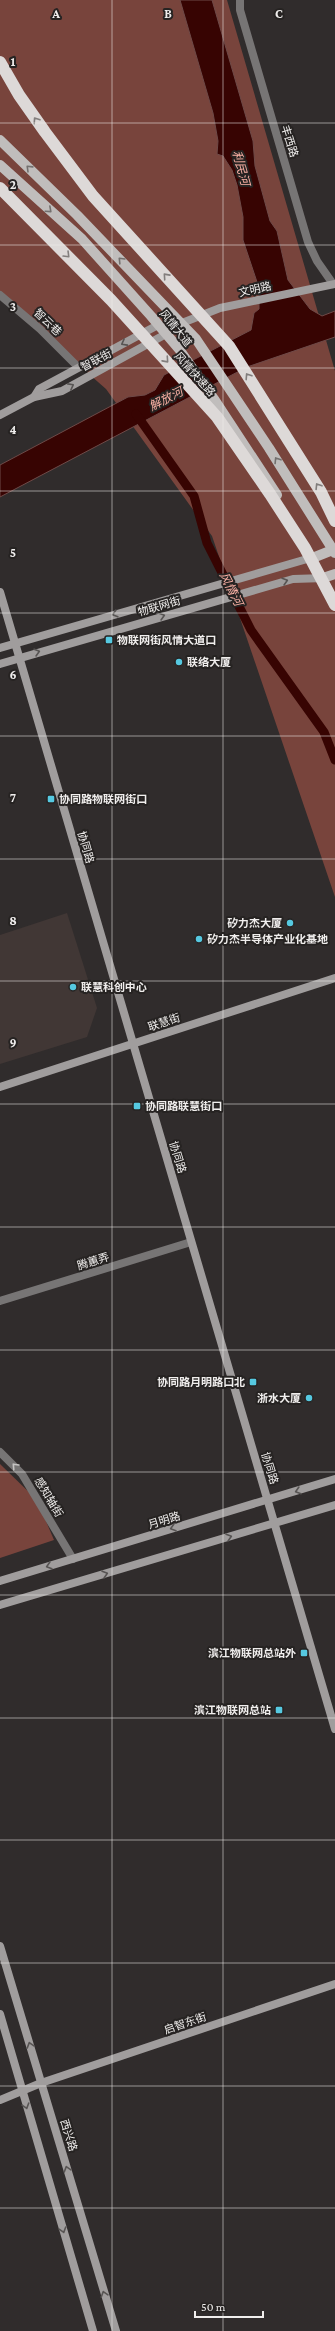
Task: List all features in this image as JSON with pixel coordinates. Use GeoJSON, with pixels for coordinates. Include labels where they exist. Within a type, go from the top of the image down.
{"type":"FeatureCollection","features":[{"type":"Feature","properties":{"kind":"highway"},"geometry":{"type":"LineString","coordinates":[[0,62],[19,95],[44,132],[93,196],[229,346],[321,492],[335,521]]}},
{"type":"Feature","properties":{"kind":"highway","name":"风情快速路"},"geometry":{"type":"LineString","coordinates":[[0,188],[112,300],[217,417],[301,542],[335,606]]}},
{"type":"Feature","properties":{"kind":"main road","name":"风情大道"},"geometry":{"type":"LineString","coordinates":[[0,140],[77,215],[196,339],[234,394],[334,551]]}},
{"type":"Feature","properties":{"kind":"main road","name":"风情大道"},"geometry":{"type":"LineString","coordinates":[[0,165],[82,239],[178,349],[214,399],[305,536],[315,557],[331,576],[335,595]]}},
{"type":"Feature","properties":{"kind":"main road"},"geometry":{"type":"LineString","coordinates":[[315,557],[334,551]]}},
{"type":"Feature","properties":{"kind":"street","name":"丰西路"},"geometry":{"type":"LineString","coordinates":[[240,0],[240,10],[308,242],[317,261],[334,284]]}},
{"type":"Feature","properties":{"kind":"street","name":"文明路"},"geometry":{"type":"LineString","coordinates":[[182,323],[220,308],[318,286],[334,284]]}},
{"type":"Feature","properties":{"kind":"street","name":"智云巷"},"geometry":{"type":"LineString","coordinates":[[0,295],[40,329],[78,368]]}},
{"type":"Feature","properties":{"kind":"street","name":"智联街"},"geometry":{"type":"LineString","coordinates":[[34,397],[39,389],[158,325]]}},
{"type":"Feature","properties":{"kind":"street","name":"智联街"},"geometry":{"type":"LineString","coordinates":[[0,415],[34,397],[62,391],[166,334]]}},
{"type":"Feature","properties":{"kind":"street","name":"物联网街"},"geometry":{"type":"LineString","coordinates":[[0,648],[315,557]]}},
{"type":"Feature","properties":{"kind":"street","name":"物联网街"},"geometry":{"type":"LineString","coordinates":[[0,664],[293,579],[331,576]]}},
{"type":"Feature","properties":{"kind":"street","name":"协同路"},"geometry":{"type":"LineString","coordinates":[[0,592],[132,1044],[335,1728]]}},
{"type":"Feature","properties":{"kind":"street","name":"联慧街"},"geometry":{"type":"LineString","coordinates":[[0,1087],[335,978]]}},
{"type":"Feature","properties":{"kind":"street","name":"腾蕙弄"},"geometry":{"type":"LineString","coordinates":[[0,1301],[192,1242]]}},
{"type":"Feature","properties":{"kind":"street","name":"感知轴街"},"geometry":{"type":"LineString","coordinates":[[0,1452],[22,1474],[73,1558]]}},
{"type":"Feature","properties":{"kind":"street","name":"月明路"},"geometry":{"type":"LineString","coordinates":[[0,1581],[335,1479]]}},
{"type":"Feature","properties":{"kind":"street"},"geometry":{"type":"LineString","coordinates":[[0,1605],[335,1505]]}},
{"type":"Feature","properties":{"kind":"street","name":"西兴路"},"geometry":{"type":"LineString","coordinates":[[0,1946],[116,2331]]}},
{"type":"Feature","properties":{"kind":"street","name":"启智东街"},"geometry":{"type":"LineString","coordinates":[[0,2100],[41,2083],[335,1984]]}},
{"type":"Feature","properties":{"kind":"street"},"geometry":{"type":"LineString","coordinates":[[0,2014],[93,2331]]}},
{"type":"Feature","properties":{"kind":"shaded area"},"geometry":{"type":"Polygon","coordinates":[[[0,0],[227,0],[335,371],[335,897],[212,536],[106,389],[0,296],[0,0]]]}},
{"type":"Feature","properties":{"kind":"shaded area"},"geometry":{"type":"Polygon","coordinates":[[[67,913],[97,1008],[87,1037],[0,1064],[0,935],[67,913]]]}},
{"type":"Feature","properties":{"kind":"shaded area"},"geometry":{"type":"Polygon","coordinates":[[[0,1464],[37,1500],[54,1540],[0,1558],[0,1464]]]}},
{"type":"Feature","properties":{"kind":"water"},"geometry":{"type":"Polygon","coordinates":[[[180,0],[212,0],[253,141],[255,166],[270,221],[277,231],[288,280],[310,309],[322,316],[335,311],[335,337],[247,367],[0,497],[0,465],[128,397],[145,395],[155,390],[164,375],[251,330],[254,313],[259,309],[259,288],[243,240],[243,217],[237,185],[232,170],[223,156],[217,154],[218,141],[213,113],[180,0]]]}},
{"type":"Feature","properties":{"kind":"waterway","name":"风情河"},"geometry":{"type":"LineString","coordinates":[[136,414],[194,496],[207,543],[251,630],[324,732],[335,760]]}},
{"type":"Feature","properties":{"kind":"place","name":"物联网街风情大道口"},"geometry":{"type":"Point","coordinates":[109,640]}},
{"type":"Feature","properties":{"kind":"place","name":"联络大厦"},"geometry":{"type":"Point","coordinates":[179,662]}},
{"type":"Feature","properties":{"kind":"place","name":"协同路物联网街口"},"geometry":{"type":"Point","coordinates":[51,799]}},
{"type":"Feature","properties":{"kind":"place","name":"矽力杰大厦"},"geometry":{"type":"Point","coordinates":[290,923]}},
{"type":"Feature","properties":{"kind":"place","name":"矽力杰半导体产业化基地"},"geometry":{"type":"Point","coordinates":[199,939]}},
{"type":"Feature","properties":{"kind":"place","name":"联慧科创中心"},"geometry":{"type":"Point","coordinates":[73,987]}},
{"type":"Feature","properties":{"kind":"place","name":"协同路联慧街口"},"geometry":{"type":"Point","coordinates":[137,1106]}},
{"type":"Feature","properties":{"kind":"place","name":"协同路月明路口北"},"geometry":{"type":"Point","coordinates":[253,1382]}},
{"type":"Feature","properties":{"kind":"place","name":"浙水大厦"},"geometry":{"type":"Point","coordinates":[309,1398]}},
{"type":"Feature","properties":{"kind":"place","name":"滨江物联网总站外"},"geometry":{"type":"Point","coordinates":[304,1653]}},
{"type":"Feature","properties":{"kind":"place","name":"滨江物联网总站"},"geometry":{"type":"Point","coordinates":[279,1710]}},
{"type":"Feature","properties":{"kind":"water label","name":"利民河"},"geometry":{"type":"Point","coordinates":[241,168]}},
{"type":"Feature","properties":{"kind":"water label","name":"解放河"},"geometry":{"type":"Point","coordinates":[166,399]}}]}
